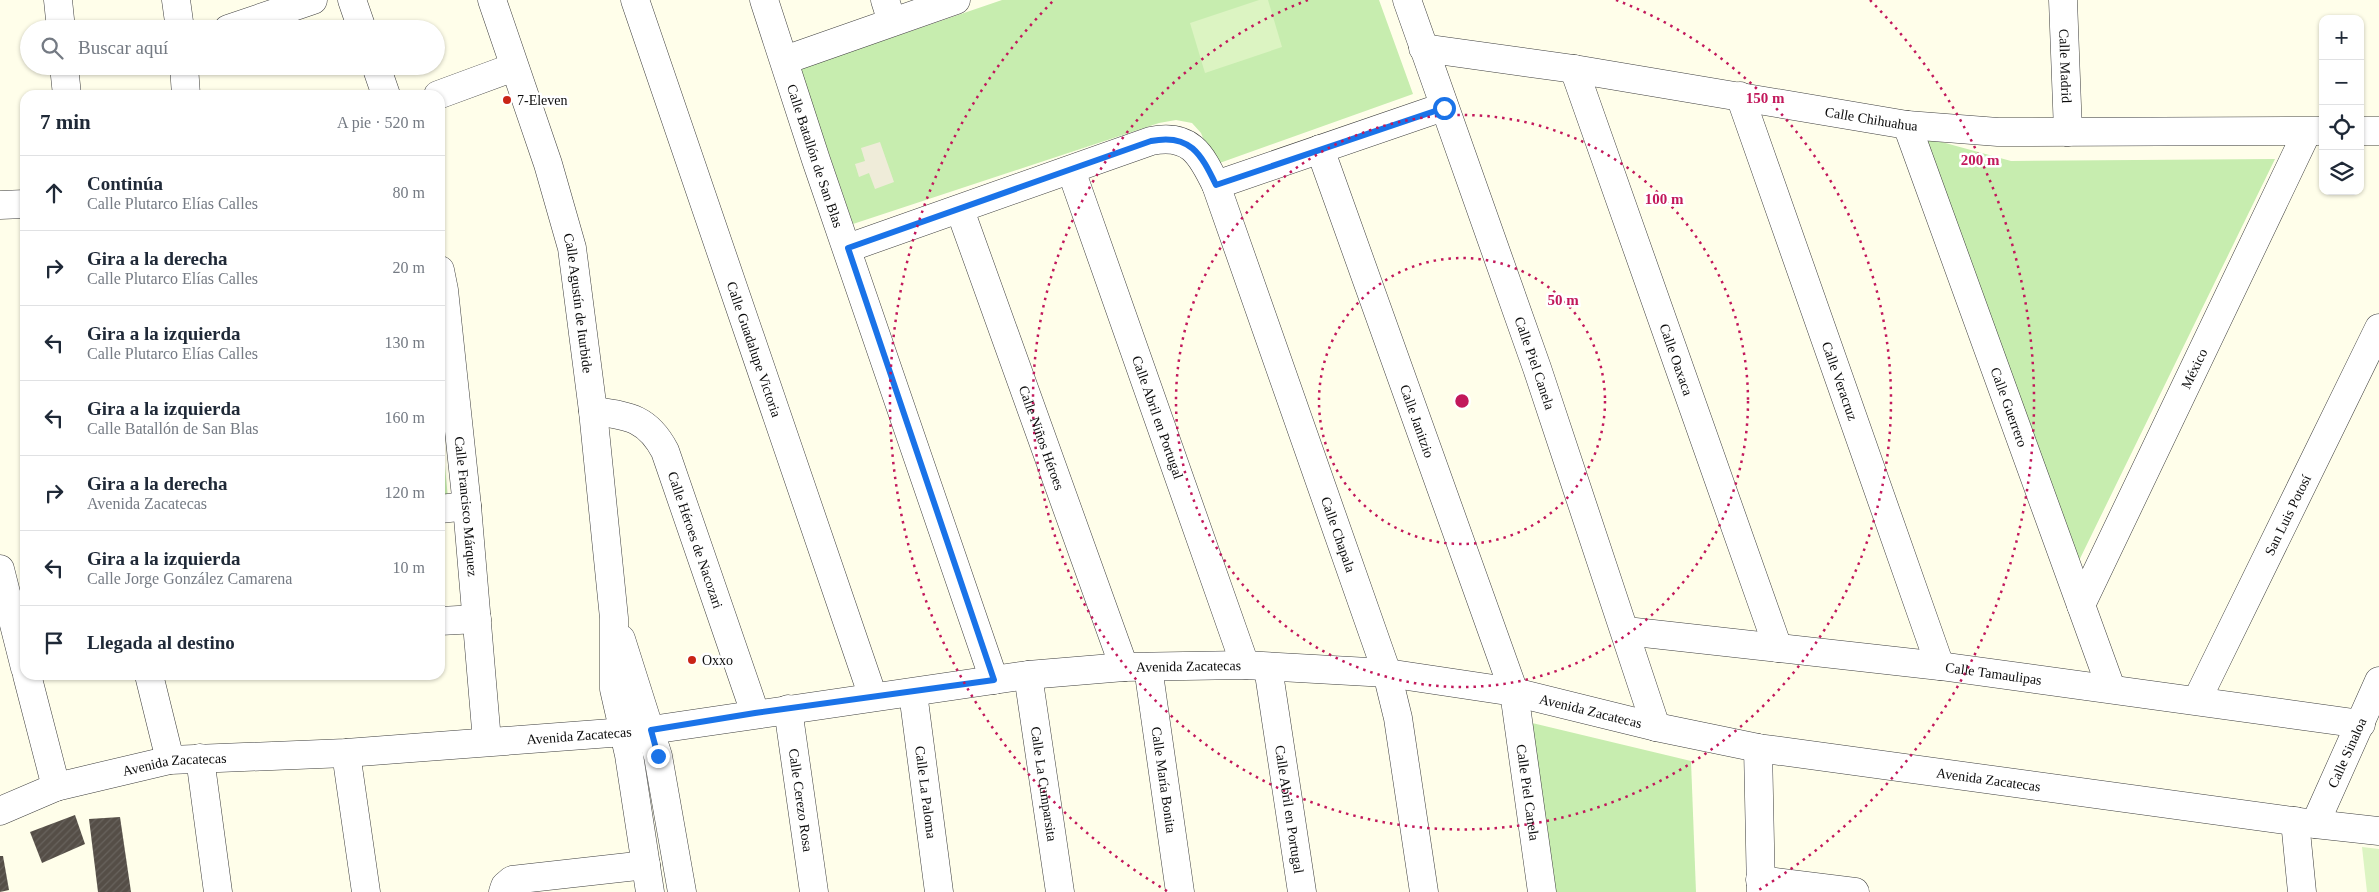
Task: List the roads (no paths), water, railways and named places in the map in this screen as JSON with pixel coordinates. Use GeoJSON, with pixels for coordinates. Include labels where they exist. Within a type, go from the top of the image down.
{"type":"FeatureCollection","features":[{"type":"Feature","properties":{"kind":"street"},"geometry":{"type":"LineString","coordinates":[[58,0],[60,20]]}},
{"type":"Feature","properties":{"kind":"street"},"geometry":{"type":"LineString","coordinates":[[176,0],[179,20]]}},
{"type":"Feature","properties":{"kind":"street"},"geometry":{"type":"LineString","coordinates":[[254,20],[313,0]]}},
{"type":"Feature","properties":{"kind":"street"},"geometry":{"type":"LineString","coordinates":[[352,0],[359,20]]}},
{"type":"Feature","properties":{"kind":"street","name":"Calle Agustín de Iturbide"},"geometry":{"type":"LineString","coordinates":[[492,0],[548,164],[572,248],[593,412],[614,618],[614,689],[624,732],[650,892]]}},
{"type":"Feature","properties":{"kind":"street","name":"Calle Guadalupe Victoria"},"geometry":{"type":"LineString","coordinates":[[635,0],[873,697]]}},
{"type":"Feature","properties":{"kind":"street","name":"Calle Batallón de San Blas"},"geometry":{"type":"LineString","coordinates":[[764,0],[816,160],[848,248],[994,680]]}},
{"type":"Feature","properties":{"kind":"street"},"geometry":{"type":"LineString","coordinates":[[785,60],[888,11],[956,0]]}},
{"type":"Feature","properties":{"kind":"street","name":"Calle Piel Canela"},"geometry":{"type":"LineString","coordinates":[[1407,0],[1537,368],[1626,631],[1656,727]]}},
{"type":"Feature","properties":{"kind":"street","name":"Calle Madrid"},"geometry":{"type":"LineString","coordinates":[[2063,0],[2068,132]]}},
{"type":"Feature","properties":{"kind":"street","name":"Calle Chihuahua"},"geometry":{"type":"LineString","coordinates":[[1423,48],[1574,68],[1907,125],[1998,132],[2315,131]]}},
{"type":"Feature","properties":{"kind":"street"},"geometry":{"type":"LineString","coordinates":[[445,92],[514,67]]}},
{"type":"Feature","properties":{"kind":"street","name":"Calle Oaxaca"},"geometry":{"type":"LineString","coordinates":[[1574,68],[1778,648]]}},
{"type":"Feature","properties":{"kind":"street"},"geometry":{"type":"LineString","coordinates":[[65,75],[66,90]]}},
{"type":"Feature","properties":{"kind":"street"},"geometry":{"type":"LineString","coordinates":[[185,75],[186,90]]}},
{"type":"Feature","properties":{"kind":"street"},"geometry":{"type":"LineString","coordinates":[[379,75],[384,90]]}},
{"type":"Feature","properties":{"kind":"street","name":"Calle Veracruz"},"geometry":{"type":"LineString","coordinates":[[1740,96],[1940,666]]}},
{"type":"Feature","properties":{"kind":"street"},"geometry":{"type":"LineString","coordinates":[[1216,185],[1444,108]]}},
{"type":"Feature","properties":{"kind":"street","name":"Calle Guerrero"},"geometry":{"type":"LineString","coordinates":[[1907,125],[2111,688]]}},
{"type":"Feature","properties":{"kind":"street","name":"México"},"geometry":{"type":"LineString","coordinates":[[2080,605],[2315,131]]}},
{"type":"Feature","properties":{"kind":"street"},"geometry":{"type":"LineString","coordinates":[[2364,131],[2379,131]]}},
{"type":"Feature","properties":{"kind":"street","name":"Calle Chapala"},"geometry":{"type":"LineString","coordinates":[[848,248],[1151,141],[1163,138],[1179,140],[1193,147],[1205,161],[1216,185],[1387,673],[1398,718],[1424,892]]}},
{"type":"Feature","properties":{"kind":"street","name":"Calle Janitzio"},"geometry":{"type":"LineString","coordinates":[[1320,149],[1514,692]]}},
{"type":"Feature","properties":{"kind":"street","name":"Calle Abril en Portugal"},"geometry":{"type":"LineString","coordinates":[[1071,170],[1256,666],[1302,892]]}},
{"type":"Feature","properties":{"kind":"street"},"geometry":{"type":"LineString","coordinates":[[0,205],[20,204]]}},
{"type":"Feature","properties":{"kind":"street","name":"Calle Niños Héroes"},"geometry":{"type":"LineString","coordinates":[[960,210],[1136,667]]}},
{"type":"Feature","properties":{"kind":"street","name":"Calle Francisco Márquez"},"geometry":{"type":"LineString","coordinates":[[445,299],[467,506],[487,741]]}},
{"type":"Feature","properties":{"kind":"street","name":"San Luis Potosí"},"geometry":{"type":"LineString","coordinates":[[2197,700],[2379,328]]}},
{"type":"Feature","properties":{"kind":"street","name":"Calle Héroes de Nacozari"},"geometry":{"type":"LineString","coordinates":[[593,412],[630,416],[646,425],[658,437],[665,451],[755,713]]}},
{"type":"Feature","properties":{"kind":"street"},"geometry":{"type":"LineString","coordinates":[[445,508],[467,506]]}},
{"type":"Feature","properties":{"kind":"street"},"geometry":{"type":"LineString","coordinates":[[0,569],[20,648]]}},
{"type":"Feature","properties":{"kind":"street","name":"Calle Agustín de Iturbide"},"geometry":{"type":"LineString","coordinates":[[614,618],[651,730],[662,776],[682,892]]}},
{"type":"Feature","properties":{"kind":"street"},"geometry":{"type":"LineString","coordinates":[[445,621],[477,619]]}},
{"type":"Feature","properties":{"kind":"street","name":"Calle Tamaulipas"},"geometry":{"type":"LineString","coordinates":[[1626,631],[1940,666],[2111,688],[2361,724]]}},
{"type":"Feature","properties":{"kind":"street","name":"Avenida Zacatecas"},"geometry":{"type":"LineString","coordinates":[[0,811],[56,787],[170,760],[346,753],[651,730],[755,713],[913,693],[1028,674],[1136,667],[1256,666],[1387,673],[1514,692],[1656,727],[1758,748],[2379,831]]}},
{"type":"Feature","properties":{"kind":"street","name":"Calle María Bonita"},"geometry":{"type":"LineString","coordinates":[[1136,667],[1180,892]]}},
{"type":"Feature","properties":{"kind":"street","name":"Calle La Cumparsita"},"geometry":{"type":"LineString","coordinates":[[1028,674],[1060,892]]}},
{"type":"Feature","properties":{"kind":"street"},"geometry":{"type":"LineString","coordinates":[[28,680],[56,787]]}},
{"type":"Feature","properties":{"kind":"street"},"geometry":{"type":"LineString","coordinates":[[150,680],[170,760]]}},
{"type":"Feature","properties":{"kind":"street","name":"Calle Sinaloa"},"geometry":{"type":"LineString","coordinates":[[2305,822],[2361,724],[2379,682]]}},
{"type":"Feature","properties":{"kind":"street","name":"Calle Piel Canela"},"geometry":{"type":"LineString","coordinates":[[1514,692],[1542,892]]}},
{"type":"Feature","properties":{"kind":"street","name":"Calle La Paloma"},"geometry":{"type":"LineString","coordinates":[[913,693],[939,892]]}},
{"type":"Feature","properties":{"kind":"street","name":"Calle Cerezo Rosa"},"geometry":{"type":"LineString","coordinates":[[788,709],[814,892]]}},
{"type":"Feature","properties":{"kind":"street"},"geometry":{"type":"LineString","coordinates":[[1758,748],[1761,886],[1855,892]]}},
{"type":"Feature","properties":{"kind":"street"},"geometry":{"type":"LineString","coordinates":[[346,753],[366,892]]}},
{"type":"Feature","properties":{"kind":"street"},"geometry":{"type":"LineString","coordinates":[[200,758],[218,892]]}},
{"type":"Feature","properties":{"kind":"street"},"geometry":{"type":"LineString","coordinates":[[2302,892],[2305,822]]}},
{"type":"Feature","properties":{"kind":"street"},"geometry":{"type":"LineString","coordinates":[[507,886],[646,865]]}},
{"type":"Feature","properties":{"kind":"place","name":"7-Eleven"},"geometry":{"type":"Point","coordinates":[507,100]}},
{"type":"Feature","properties":{"kind":"place","name":"Oxxo"},"geometry":{"type":"Point","coordinates":[692,660]}}]}
